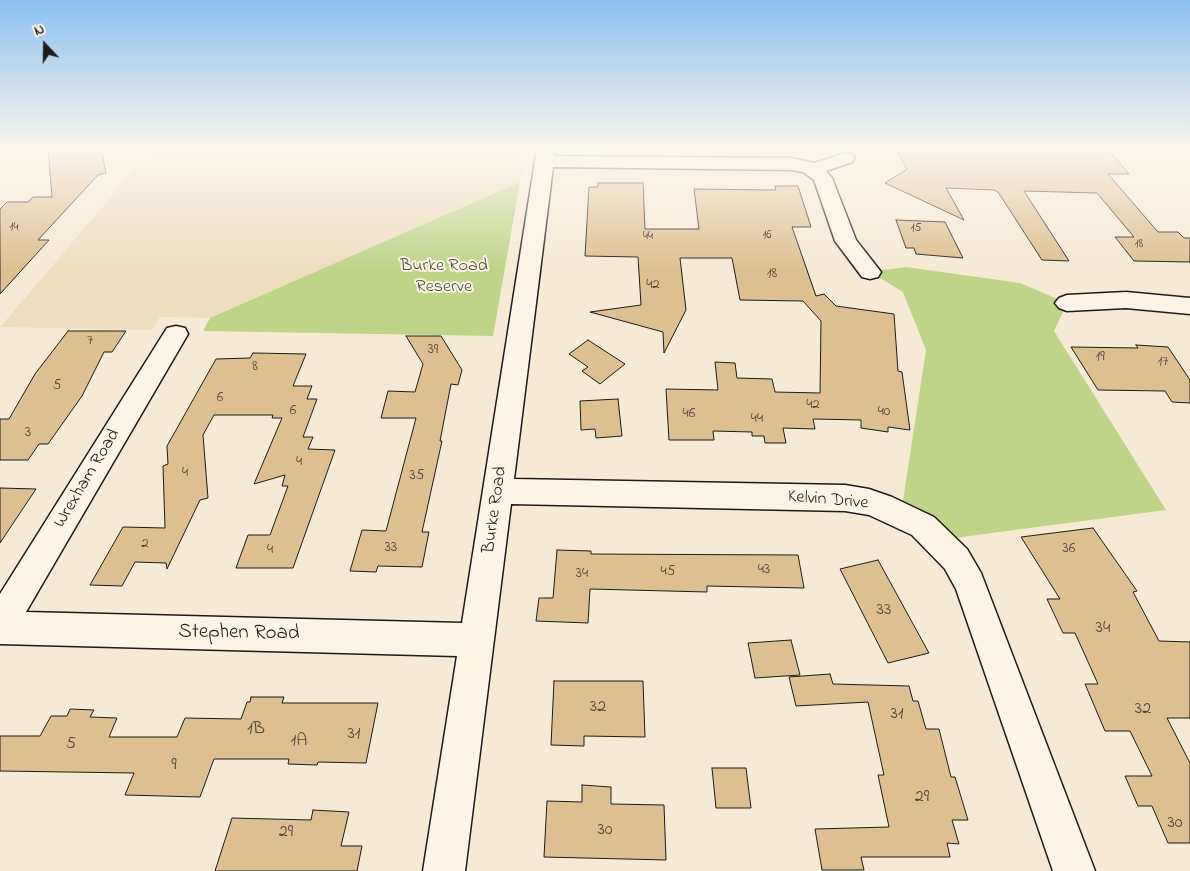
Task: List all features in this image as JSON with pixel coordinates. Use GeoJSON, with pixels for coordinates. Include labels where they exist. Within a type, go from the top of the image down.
{"type":"FeatureCollection","features":[{"type":"Feature","properties":{"kind":"street","name":"Burke Road"},"geometry":{"type":"LineString","coordinates":[[444,871],[540,189]]}},
{"type":"Feature","properties":{"kind":"street"},"geometry":{"type":"LineString","coordinates":[[827,189],[846,241],[870,272]]}},
{"type":"Feature","properties":{"kind":"street"},"geometry":{"type":"LineString","coordinates":[[1067,303],[1126,300],[1190,306]]}},
{"type":"Feature","properties":{"kind":"street","name":"Wrexham Road"},"geometry":{"type":"LineString","coordinates":[[0,627],[176,334]]}},
{"type":"Feature","properties":{"kind":"street","name":"Kelvin Drive"},"geometry":{"type":"LineString","coordinates":[[498,491],[844,498],[870,502],[892,510],[923,526],[940,540],[956,559],[970,584],[1074,871]]}},
{"type":"Feature","properties":{"kind":"street","name":"Stephen Road"},"geometry":{"type":"LineString","coordinates":[[0,627],[478,640]]}},
{"type":"Feature","properties":{"kind":"shaded area"},"geometry":{"type":"Polygon","coordinates":[[[118,189],[505,189],[210,318],[160,317],[152,330],[0,327],[118,189]]]}},
{"type":"Feature","properties":{"kind":"green space","name":"Burke Road Reserve"},"geometry":{"type":"Polygon","coordinates":[[[505,189],[519,189],[493,336],[203,331],[210,318],[505,189]]]}},
{"type":"Feature","properties":{"kind":"green space"},"geometry":{"type":"Polygon","coordinates":[[[906,267],[1020,283],[1067,303],[1054,331],[1166,510],[939,540],[901,514],[926,350],[903,292],[870,272],[906,267]]]}},
{"type":"Feature","properties":{"kind":"building"},"geometry":{"type":"Polygon","coordinates":[[[51,189],[85,189],[38,240],[49,240],[0,294],[0,209],[7,202],[28,202],[33,197],[52,197],[51,189]]]}},
{"type":"Feature","properties":{"kind":"building"},"geometry":{"type":"Polygon","coordinates":[[[589,189],[643,189],[645,229],[699,229],[694,189],[799,189],[811,227],[792,227],[816,296],[824,294],[836,306],[894,314],[898,371],[902,372],[910,430],[888,427],[888,432],[861,428],[861,420],[813,419],[815,429],[783,428],[786,443],[765,443],[764,436],[752,436],[752,432],[713,431],[714,440],[669,440],[666,389],[718,390],[715,362],[735,363],[737,378],[772,379],[775,392],[820,393],[821,321],[803,301],[740,300],[732,258],[680,258],[686,310],[664,353],[663,332],[590,312],[641,305],[638,257],[585,256],[589,189]]]}},
{"type":"Feature","properties":{"kind":"building"},"geometry":{"type":"Polygon","coordinates":[[[897,189],[946,189],[964,220],[897,189]]]}},
{"type":"Feature","properties":{"kind":"building"},"geometry":{"type":"Polygon","coordinates":[[[962,189],[1121,189],[1158,232],[1178,232],[1184,238],[1190,238],[1190,262],[1134,261],[1115,237],[1134,237],[1097,193],[1024,191],[1069,261],[1042,260],[998,192],[994,190],[962,189]]]}},
{"type":"Feature","properties":{"kind":"building"},"geometry":{"type":"Polygon","coordinates":[[[896,220],[945,222],[963,258],[916,254],[914,248],[906,248],[896,220]]]}},
{"type":"Feature","properties":{"kind":"building"},"geometry":{"type":"Polygon","coordinates":[[[68,331],[126,331],[112,352],[104,352],[82,396],[48,444],[39,444],[28,460],[0,460],[0,419],[9,419],[35,374],[68,331]]]}},
{"type":"Feature","properties":{"kind":"building"},"geometry":{"type":"Polygon","coordinates":[[[406,336],[441,336],[462,370],[458,385],[451,384],[440,441],[442,441],[422,532],[429,532],[422,567],[378,566],[376,572],[350,571],[362,530],[386,531],[416,418],[381,418],[388,391],[415,392],[423,364],[406,336]]]}},
{"type":"Feature","properties":{"kind":"building"},"geometry":{"type":"Polygon","coordinates":[[[588,340],[625,364],[600,384],[582,371],[588,367],[569,354],[588,340]]]}},
{"type":"Feature","properties":{"kind":"building"},"geometry":{"type":"Polygon","coordinates":[[[1136,345],[1168,347],[1190,380],[1190,403],[1172,402],[1165,391],[1098,390],[1071,347],[1138,348],[1136,345]]]}},
{"type":"Feature","properties":{"kind":"building"},"geometry":{"type":"Polygon","coordinates":[[[253,353],[306,354],[293,386],[312,386],[307,399],[317,399],[303,437],[313,437],[308,449],[335,450],[293,568],[236,568],[248,535],[270,535],[288,486],[282,486],[285,475],[254,484],[282,418],[272,418],[273,415],[214,415],[203,435],[208,498],[200,500],[167,569],[166,563],[135,562],[122,586],[90,585],[123,527],[165,528],[163,466],[168,464],[167,446],[216,359],[250,358],[253,353]]]}},
{"type":"Feature","properties":{"kind":"building"},"geometry":{"type":"Polygon","coordinates":[[[618,399],[622,436],[596,438],[595,429],[581,430],[580,401],[618,399]]]}},
{"type":"Feature","properties":{"kind":"building"},"geometry":{"type":"Polygon","coordinates":[[[0,488],[36,489],[0,543],[0,488]]]}},
{"type":"Feature","properties":{"kind":"building"},"geometry":{"type":"Polygon","coordinates":[[[1093,528],[1137,591],[1133,592],[1159,641],[1190,642],[1190,718],[1167,718],[1190,763],[1190,843],[1168,843],[1152,806],[1138,806],[1125,776],[1152,776],[1130,731],[1105,731],[1085,684],[1098,684],[1075,633],[1063,633],[1047,599],[1060,599],[1021,537],[1093,528]]]}},
{"type":"Feature","properties":{"kind":"building"},"geometry":{"type":"Polygon","coordinates":[[[557,550],[591,551],[591,554],[798,555],[804,588],[707,586],[707,592],[590,589],[588,623],[536,621],[539,598],[553,598],[557,550]]]}},
{"type":"Feature","properties":{"kind":"building"},"geometry":{"type":"Polygon","coordinates":[[[878,560],[929,653],[888,663],[840,569],[878,560]]]}},
{"type":"Feature","properties":{"kind":"building"},"geometry":{"type":"Polygon","coordinates":[[[791,640],[800,675],[755,678],[748,643],[791,640]]]}},
{"type":"Feature","properties":{"kind":"building"},"geometry":{"type":"Polygon","coordinates":[[[830,674],[833,684],[909,686],[913,701],[918,701],[926,729],[939,729],[951,777],[955,777],[968,820],[952,820],[959,844],[947,843],[950,857],[861,857],[864,870],[822,870],[815,829],[889,827],[878,775],[884,775],[868,702],[796,706],[789,677],[830,674]]]}},
{"type":"Feature","properties":{"kind":"building"},"geometry":{"type":"Polygon","coordinates":[[[554,681],[643,681],[645,737],[584,736],[584,746],[551,745],[554,681]]]}},
{"type":"Feature","properties":{"kind":"building"},"geometry":{"type":"Polygon","coordinates":[[[251,697],[284,697],[282,703],[378,703],[366,763],[318,762],[317,765],[288,764],[289,759],[214,759],[200,797],[125,795],[134,773],[0,771],[0,736],[40,736],[51,716],[67,716],[70,709],[94,710],[90,717],[117,718],[109,737],[177,737],[185,718],[241,719],[247,702],[250,702],[251,697]]]}},
{"type":"Feature","properties":{"kind":"building"},"geometry":{"type":"Polygon","coordinates":[[[712,768],[746,768],[751,808],[716,808],[712,768]]]}},
{"type":"Feature","properties":{"kind":"building"},"geometry":{"type":"Polygon","coordinates":[[[582,785],[611,787],[611,804],[664,805],[666,860],[544,857],[547,801],[582,802],[582,785]]]}},
{"type":"Feature","properties":{"kind":"building"},"geometry":{"type":"Polygon","coordinates":[[[313,810],[349,812],[341,846],[362,846],[357,871],[215,871],[232,818],[311,820],[313,810]]]}}]}
